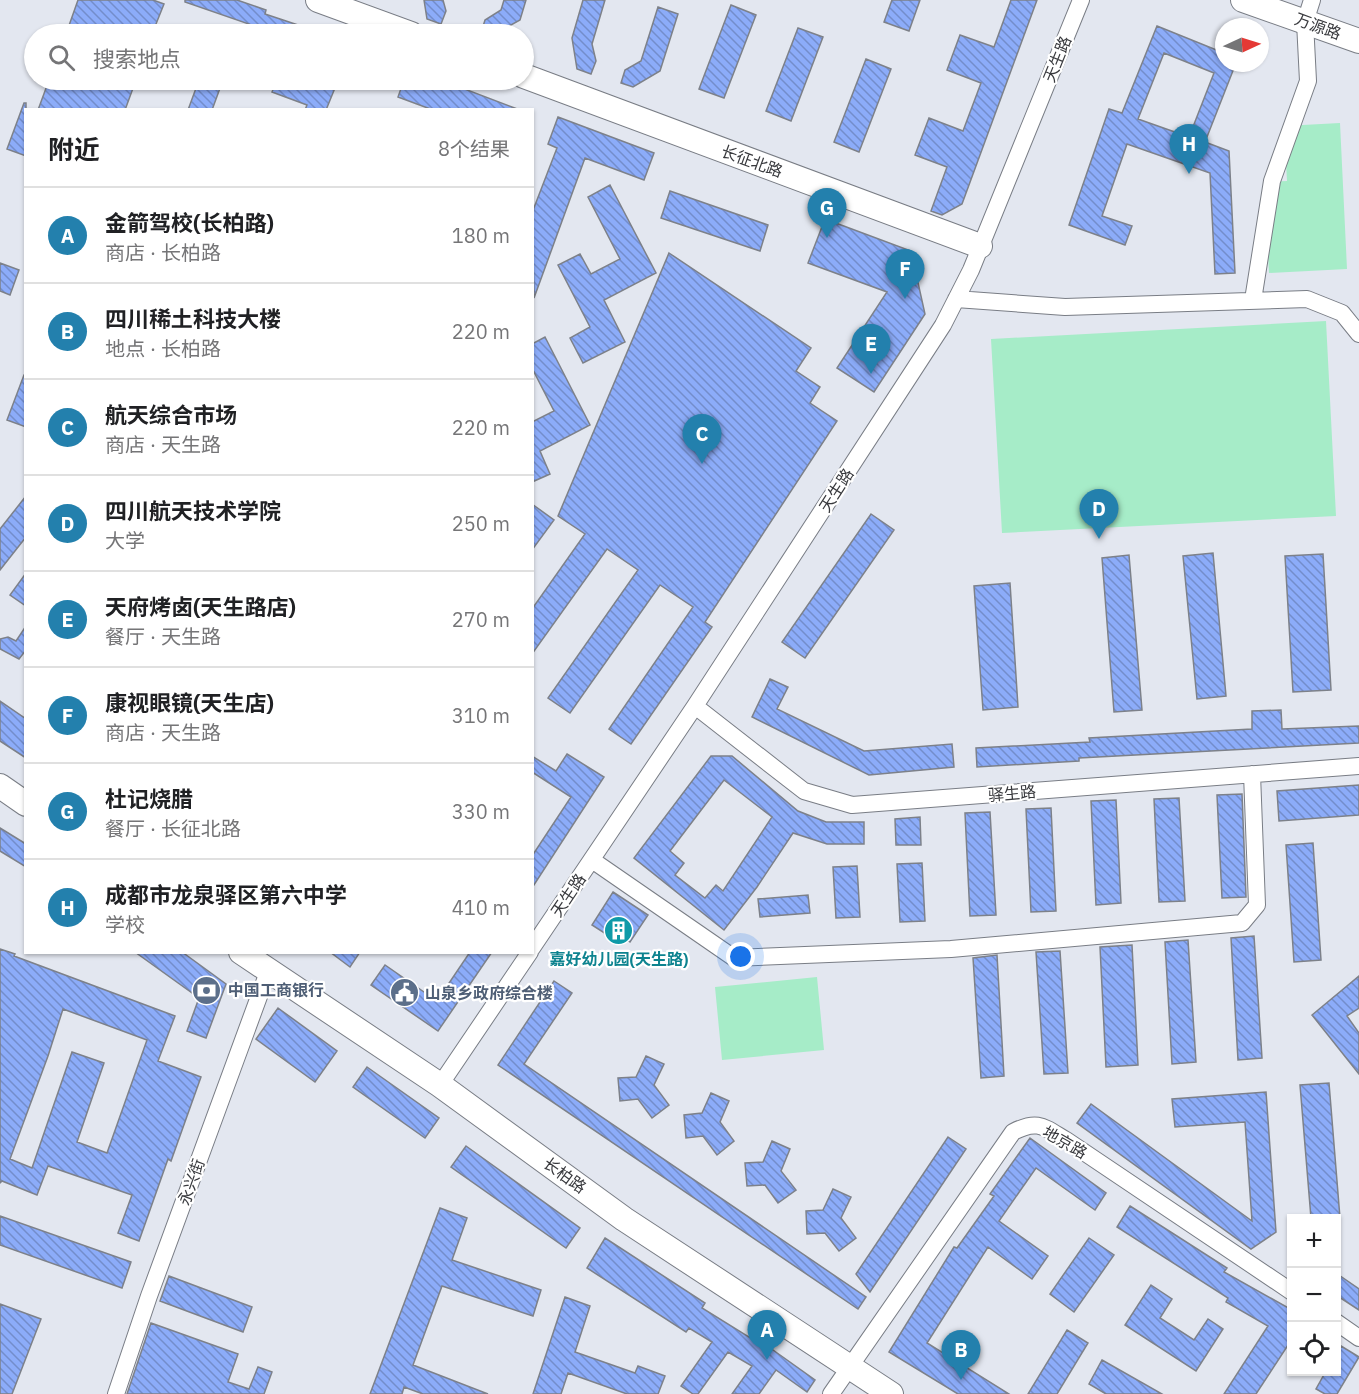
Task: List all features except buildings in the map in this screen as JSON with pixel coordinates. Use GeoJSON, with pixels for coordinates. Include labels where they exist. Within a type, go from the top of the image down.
{"type":"FeatureCollection","features":[{"type":"Feature","properties":{"kind":"street"},"geometry":{"type":"LineString","coordinates":[[318,0],[384,24]]}},
{"type":"Feature","properties":{"kind":"street","name":"天生路"},"geometry":{"type":"LineString","coordinates":[[534,945],[695,706],[943,325],[980,246],[1081,0]]}},
{"type":"Feature","properties":{"kind":"street","name":"万源路"},"geometry":{"type":"LineString","coordinates":[[1242,0],[1309,11],[1359,41]]}},
{"type":"Feature","properties":{"kind":"street"},"geometry":{"type":"LineString","coordinates":[[1253,300],[1272,181],[1308,81],[1309,11]]}},
{"type":"Feature","properties":{"kind":"street","name":"长征北路"},"geometry":{"type":"LineString","coordinates":[[534,80],[980,246]]}},
{"type":"Feature","properties":{"kind":"street"},"geometry":{"type":"LineString","coordinates":[[956,299],[1065,307],[1307,299],[1342,312],[1359,334]]}},
{"type":"Feature","properties":{"kind":"street","name":"驿生路"},"geometry":{"type":"LineString","coordinates":[[695,706],[804,791],[852,805],[1359,766]]}},
{"type":"Feature","properties":{"kind":"street"},"geometry":{"type":"LineString","coordinates":[[592,860],[734,958],[951,949],[1242,923],[1257,905],[1252,774]]}},
{"type":"Feature","properties":{"kind":"street"},"geometry":{"type":"LineString","coordinates":[[0,786],[24,803]]}},
{"type":"Feature","properties":{"kind":"street","name":"长柏路"},"geometry":{"type":"LineString","coordinates":[[244,954],[440,1085],[624,1219],[891,1394]]}},
{"type":"Feature","properties":{"kind":"street"},"geometry":{"type":"LineString","coordinates":[[440,1085],[529,954]]}},
{"type":"Feature","properties":{"kind":"street","name":"永兴街"},"geometry":{"type":"LineString","coordinates":[[116,1394],[149,1296],[268,972]]}},
{"type":"Feature","properties":{"kind":"street","name":"地京路"},"geometry":{"type":"LineString","coordinates":[[831,1394],[1013,1132],[1027,1125],[1042,1126],[1066,1140],[1287,1289]]}},
{"type":"Feature","properties":{"kind":"street"},"geometry":{"type":"LineString","coordinates":[[1341,1325],[1359,1338]]}},
{"type":"Feature","properties":{"kind":"green space"},"geometry":{"type":"Polygon","coordinates":[[[1340,123],[1347,269],[1269,273],[1264,182],[1287,181],[1284,126],[1340,123]]]}},
{"type":"Feature","properties":{"kind":"green space"},"geometry":{"type":"Polygon","coordinates":[[[1326,321],[1336,516],[1002,533],[991,339],[1326,321]]]}},
{"type":"Feature","properties":{"kind":"green space"},"geometry":{"type":"Polygon","coordinates":[[[817,977],[824,1050],[722,1060],[715,987],[817,977]]]}},
{"type":"Feature","properties":{"kind":"place","name":"成都市龙泉驿区第六中学"},"geometry":{"type":"Point","coordinates":[1189,174]}},
{"type":"Feature","properties":{"kind":"place","name":"杜记烧腊"},"geometry":{"type":"Point","coordinates":[827,238]}},
{"type":"Feature","properties":{"kind":"place","name":"康视眼镜(天生店)"},"geometry":{"type":"Point","coordinates":[905,299]}},
{"type":"Feature","properties":{"kind":"place","name":"天府烤卤(天生路店)"},"geometry":{"type":"Point","coordinates":[871,374]}},
{"type":"Feature","properties":{"kind":"place","name":"航天综合市场"},"geometry":{"type":"Point","coordinates":[702,464]}},
{"type":"Feature","properties":{"kind":"place","name":"四川航天技术学院"},"geometry":{"type":"Point","coordinates":[1099,539]}},
{"type":"Feature","properties":{"kind":"place","name":"嘉好幼儿园(天生路)"},"geometry":{"type":"Point","coordinates":[619,931]}},
{"type":"Feature","properties":{"kind":"place","name":"中国工商银行"},"geometry":{"type":"Point","coordinates":[207,990]}},
{"type":"Feature","properties":{"kind":"place","name":"山泉乡政府综合楼"},"geometry":{"type":"Point","coordinates":[404,993]}},
{"type":"Feature","properties":{"kind":"place","name":"金箭驾校(长柏路)"},"geometry":{"type":"Point","coordinates":[767,1360]}},
{"type":"Feature","properties":{"kind":"place","name":"四川稀土科技大楼"},"geometry":{"type":"Point","coordinates":[961,1380]}}]}
